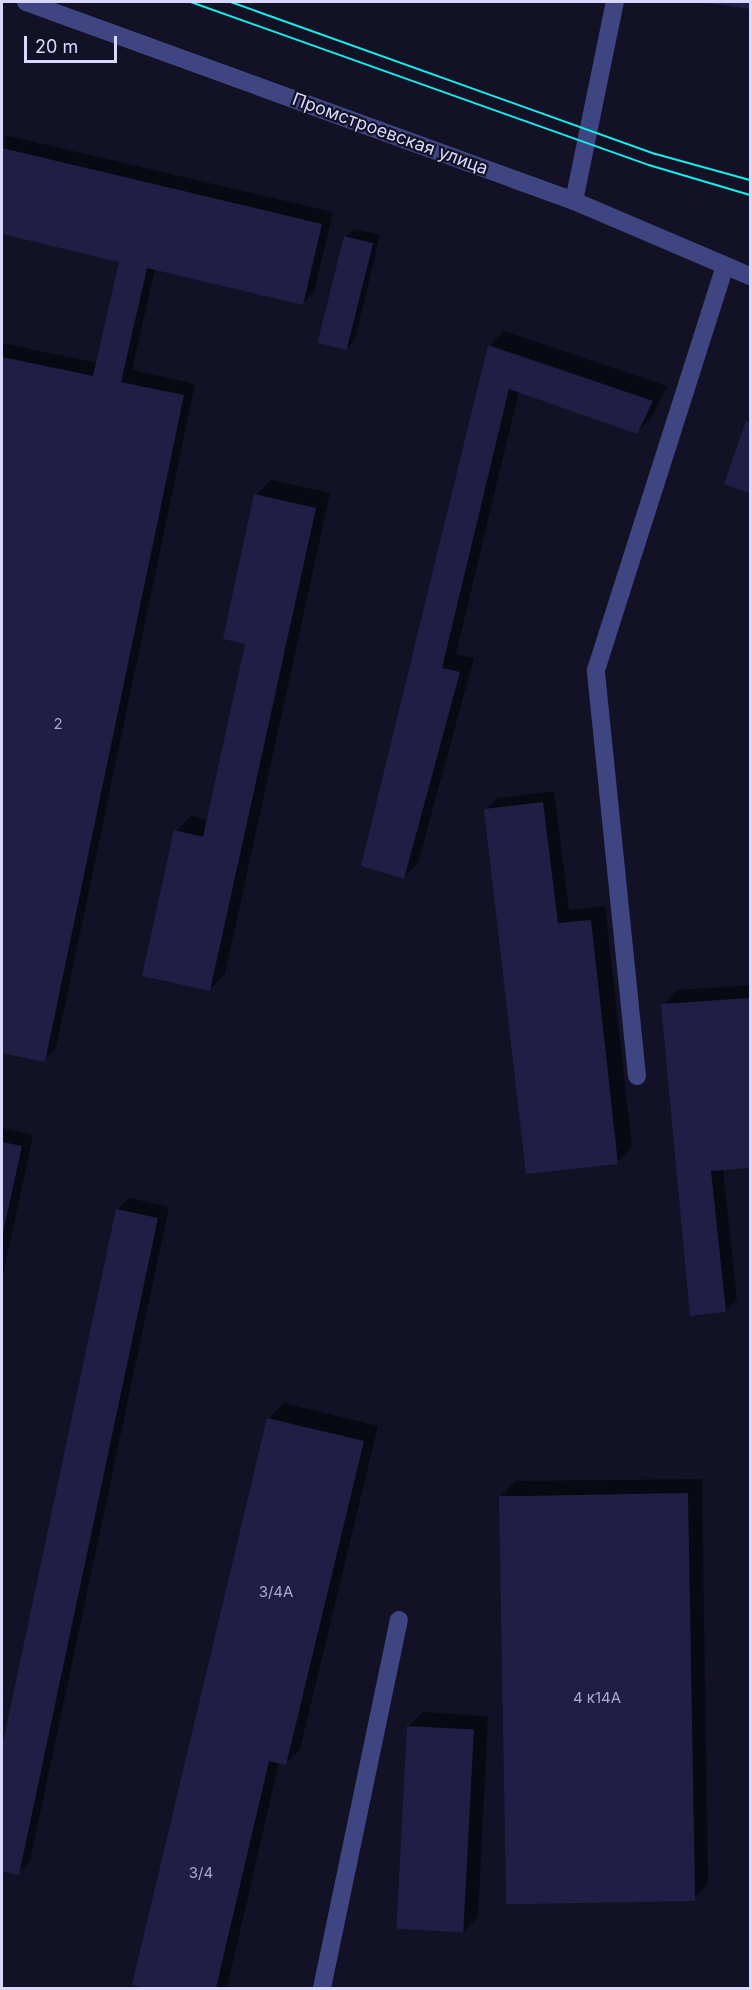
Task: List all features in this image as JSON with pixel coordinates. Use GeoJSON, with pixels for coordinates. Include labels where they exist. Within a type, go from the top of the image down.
{"type":"FeatureCollection","features":[{"type":"Feature","properties":{"kind":"street","name":"Промстроевская улица"},"geometry":{"type":"LineString","coordinates":[[26,2],[574,201],[750,276]]}},
{"type":"Feature","properties":{"kind":"street"},"geometry":{"type":"LineString","coordinates":[[574,201],[615,2]]}},
{"type":"Feature","properties":{"kind":"street"},"geometry":{"type":"LineString","coordinates":[[637,1076],[596,669],[725,267]]}},
{"type":"Feature","properties":{"kind":"street"},"geometry":{"type":"LineString","coordinates":[[322,1989],[399,1620]]}},
{"type":"Feature","properties":{"kind":"building"},"geometry":{"type":"Polygon","coordinates":[[[708,2],[750,2],[750,9],[708,3],[708,2]]]}},
{"type":"Feature","properties":{"kind":"building"},"geometry":{"type":"Polygon","coordinates":[[[2,148],[322,224],[303,305],[147,268],[121,382],[184,395],[45,1062],[2,1053],[2,357],[93,376],[119,262],[2,234],[2,148]]]}},
{"type":"Feature","properties":{"kind":"building"},"geometry":{"type":"Polygon","coordinates":[[[344,236],[373,243],[346,350],[317,343],[344,236]]]}},
{"type":"Feature","properties":{"kind":"building"},"geometry":{"type":"Polygon","coordinates":[[[488,345],[653,401],[637,434],[509,389],[442,668],[460,672],[404,879],[361,866],[488,345]]]}},
{"type":"Feature","properties":{"kind":"building"},"geometry":{"type":"Polygon","coordinates":[[[746,421],[750,423],[750,493],[724,484],[746,421]]]}},
{"type":"Feature","properties":{"kind":"building"},"geometry":{"type":"Polygon","coordinates":[[[254,494],[316,508],[210,991],[142,976],[174,830],[203,837],[245,644],[223,639],[254,494]]]}},
{"type":"Feature","properties":{"kind":"building"},"geometry":{"type":"Polygon","coordinates":[[[543,802],[558,923],[591,920],[618,1164],[526,1174],[484,809],[543,802]]]}},
{"type":"Feature","properties":{"kind":"building"},"geometry":{"type":"Polygon","coordinates":[[[750,998],[750,1168],[711,1171],[726,1312],[690,1316],[661,1004],[750,998]]]}},
{"type":"Feature","properties":{"kind":"building"},"geometry":{"type":"Polygon","coordinates":[[[2,1142],[22,1146],[2,1237],[2,1142]]]}},
{"type":"Feature","properties":{"kind":"building"},"geometry":{"type":"Polygon","coordinates":[[[116,1209],[158,1218],[19,1875],[2,1871],[2,1747],[116,1209]]]}},
{"type":"Feature","properties":{"kind":"building"},"geometry":{"type":"Polygon","coordinates":[[[267,1418],[364,1441],[286,1765],[269,1761],[216,1988],[146,1988],[132,1985],[267,1418]]]}},
{"type":"Feature","properties":{"kind":"building"},"geometry":{"type":"Polygon","coordinates":[[[688,1493],[695,1901],[506,1904],[499,1496],[688,1493]]]}},
{"type":"Feature","properties":{"kind":"building"},"geometry":{"type":"Polygon","coordinates":[[[407,1726],[474,1730],[463,1932],[396,1929],[407,1726]]]}},
{"type":"Feature","properties":{"kind":"tram line"},"geometry":{"type":"LineString","coordinates":[[191,2],[649,165],[750,195]]}},
{"type":"Feature","properties":{"kind":"tram line"},"geometry":{"type":"LineString","coordinates":[[231,2],[656,154],[750,180]]}}]}
